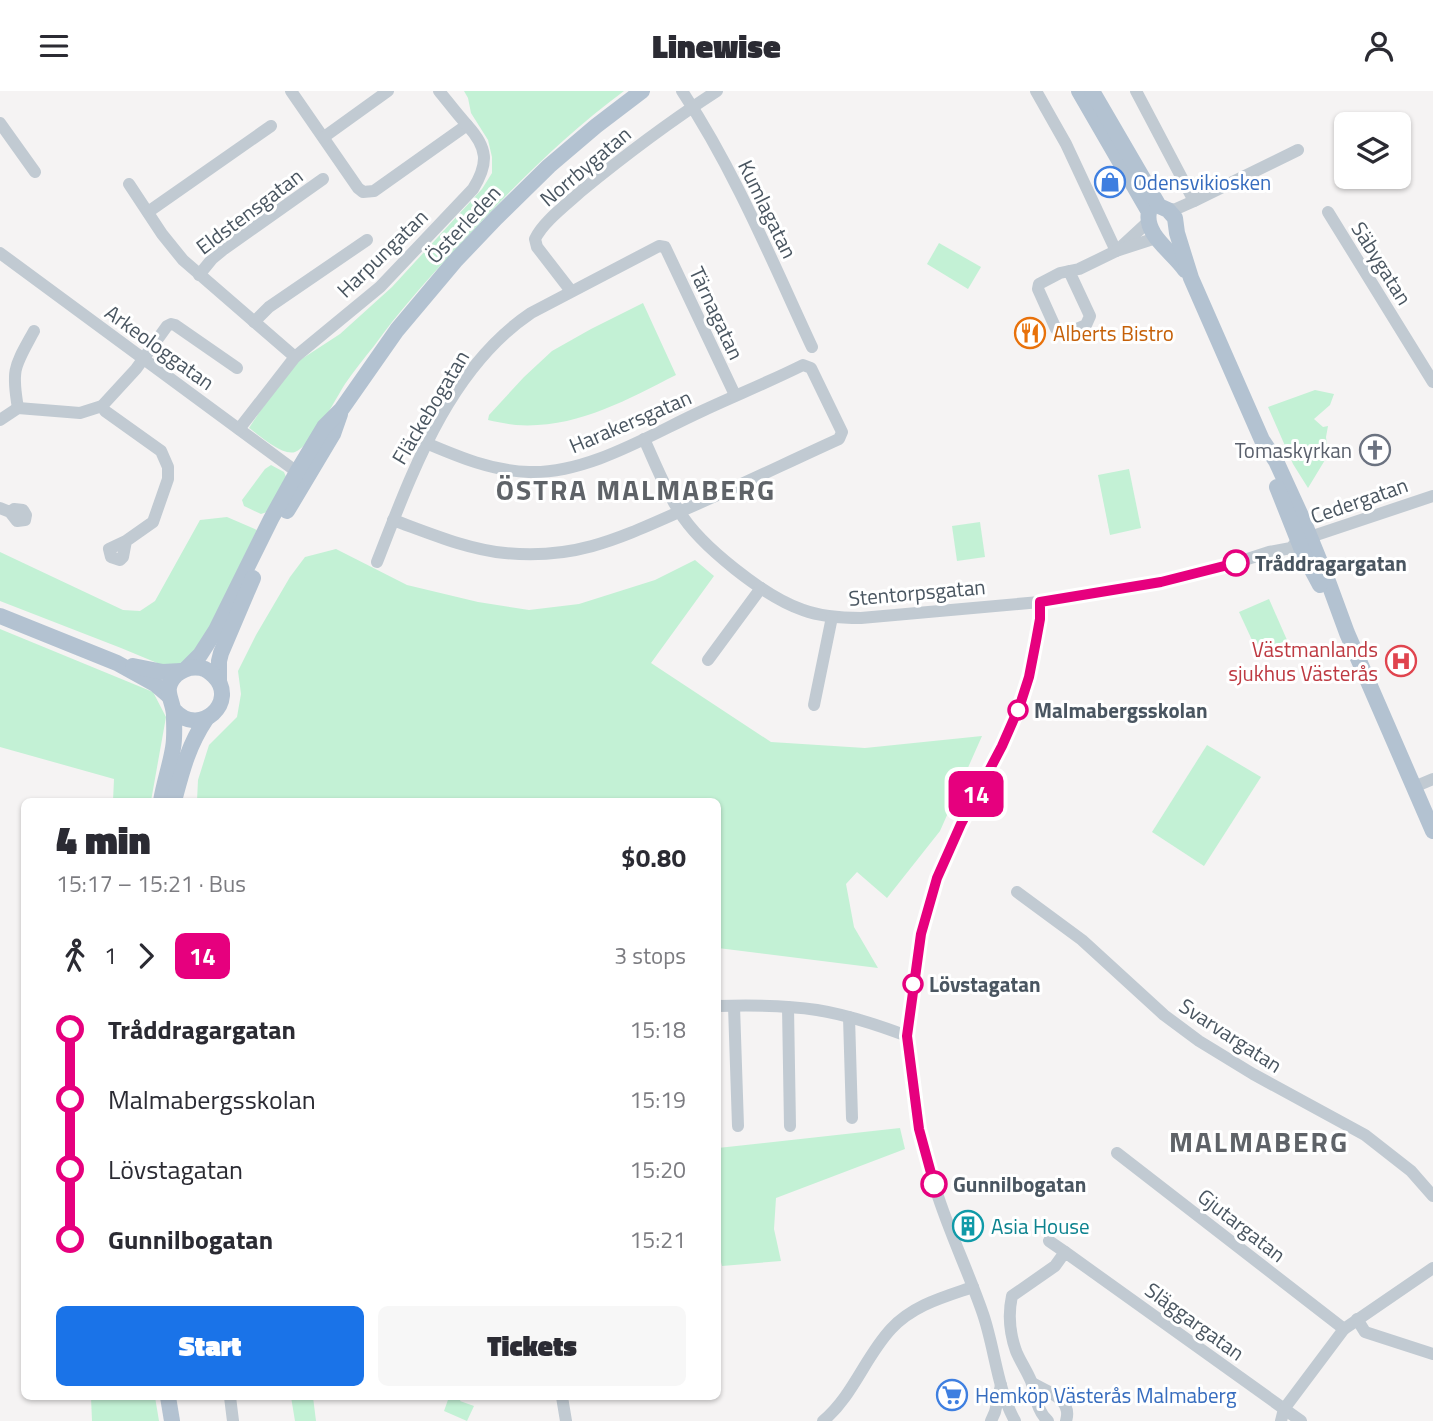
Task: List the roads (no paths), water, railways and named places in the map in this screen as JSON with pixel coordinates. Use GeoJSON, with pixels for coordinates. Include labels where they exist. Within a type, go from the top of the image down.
{"type":"FeatureCollection","features":[{"type":"Feature","properties":{"kind":"main road","name":"Österleden"},"geometry":{"type":"LineString","coordinates":[[184,670],[200,655],[216,630],[302,475],[333,434],[341,410],[397,330],[455,261],[549,166],[642,91]]}},
{"type":"Feature","properties":{"kind":"main road"},"geometry":{"type":"LineString","coordinates":[[1079,91],[1156,212],[1175,218],[1191,278],[1262,440],[1276,461],[1304,539],[1304,555],[1347,633],[1433,831]]}},
{"type":"Feature","properties":{"kind":"main road"},"geometry":{"type":"LineString","coordinates":[[1092,91],[1156,212],[1151,231],[1191,278]]}},
{"type":"Feature","properties":{"kind":"main road"},"geometry":{"type":"LineString","coordinates":[[1157,239],[1166,242],[1172,240],[1177,231]]}},
{"type":"Feature","properties":{"kind":"main road","name":"Österleden"},"geometry":{"type":"LineString","coordinates":[[219,680],[220,653],[302,475]]}},
{"type":"Feature","properties":{"kind":"main road"},"geometry":{"type":"LineString","coordinates":[[0,616],[117,663],[155,684],[179,716],[197,721],[206,719],[215,713],[220,703],[222,691],[219,680],[205,668],[163,672],[117,663]]}},
{"type":"Feature","properties":{"kind":"main road"},"geometry":{"type":"LineString","coordinates":[[162,798],[174,747],[170,684],[173,678],[184,670]]}},
{"type":"Feature","properties":{"kind":"main road"},"geometry":{"type":"LineString","coordinates":[[175,798],[184,761],[206,719]]}},
{"type":"Feature","properties":{"kind":"main road"},"geometry":{"type":"LineString","coordinates":[[168,1400],[172,1421]]}},
{"type":"Feature","properties":{"kind":"street"},"geometry":{"type":"LineString","coordinates":[[291,91],[363,192],[374,191],[467,125]]}},
{"type":"Feature","properties":{"kind":"street"},"geometry":{"type":"LineString","coordinates":[[324,137],[388,91]]}},
{"type":"Feature","properties":{"kind":"street","name":"Harpungatan"},"geometry":{"type":"LineString","coordinates":[[239,429],[295,357],[380,287],[473,189],[482,173],[485,158],[482,144],[439,91]]}},
{"type":"Feature","properties":{"kind":"street","name":"Kumlagatan"},"geometry":{"type":"LineString","coordinates":[[682,91],[744,201],[812,347]]}},
{"type":"Feature","properties":{"kind":"street","name":"Norrbygatan"},"geometry":{"type":"LineString","coordinates":[[571,291],[537,247],[535,239],[538,231],[624,156],[717,91]]}},
{"type":"Feature","properties":{"kind":"street"},"geometry":{"type":"LineString","coordinates":[[1037,91],[1066,144],[1116,251]]}},
{"type":"Feature","properties":{"kind":"street"},"geometry":{"type":"LineString","coordinates":[[1136,91],[1194,201]]}},
{"type":"Feature","properties":{"kind":"street"},"geometry":{"type":"LineString","coordinates":[[0,123],[35,172]]}},
{"type":"Feature","properties":{"kind":"street"},"geometry":{"type":"LineString","coordinates":[[148,212],[271,126]]}},
{"type":"Feature","properties":{"kind":"street"},"geometry":{"type":"LineString","coordinates":[[1116,251],[1156,212],[1176,209],[1298,150]]}},
{"type":"Feature","properties":{"kind":"street","name":"Eldstensgatan"},"geometry":{"type":"LineString","coordinates":[[199,275],[224,249],[323,179]]}},
{"type":"Feature","properties":{"kind":"street"},"geometry":{"type":"LineString","coordinates":[[130,184],[183,260],[295,357]]}},
{"type":"Feature","properties":{"kind":"street"},"geometry":{"type":"LineString","coordinates":[[1177,231],[1194,201]]}},
{"type":"Feature","properties":{"kind":"street","name":"Säbygatan"},"geometry":{"type":"LineString","coordinates":[[1328,212],[1429,367],[1433,382]]}},
{"type":"Feature","properties":{"kind":"street"},"geometry":{"type":"LineString","coordinates":[[1069,271],[1090,316],[1086,325],[1065,334],[1056,329],[1038,289],[1039,284],[1060,273],[1069,271],[1079,269],[1116,251],[1157,239]]}},
{"type":"Feature","properties":{"kind":"street"},"geometry":{"type":"LineString","coordinates":[[254,322],[269,307],[367,240]]}},
{"type":"Feature","properties":{"kind":"street","name":"Fläckebogatan"},"geometry":{"type":"LineString","coordinates":[[377,562],[403,492],[426,443],[486,352],[515,323],[531,313],[659,246],[665,247]]}},
{"type":"Feature","properties":{"kind":"street","name":"Tärnagatan"},"geometry":{"type":"LineString","coordinates":[[665,247],[735,395]]}},
{"type":"Feature","properties":{"kind":"street","name":"Arkeologgatan"},"geometry":{"type":"LineString","coordinates":[[0,253],[302,475]]}},
{"type":"Feature","properties":{"kind":"street"},"geometry":{"type":"LineString","coordinates":[[0,420],[18,408],[80,413],[102,406],[136,369],[167,326],[172,324],[237,368]]}},
{"type":"Feature","properties":{"kind":"street"},"geometry":{"type":"LineString","coordinates":[[18,408],[15,365],[34,331]]}},
{"type":"Feature","properties":{"kind":"street","name":"Harakersgatan"},"geometry":{"type":"LineString","coordinates":[[426,443],[483,465],[529,472],[565,469],[644,439],[803,365],[811,368],[842,432],[839,439],[679,512]]}},
{"type":"Feature","properties":{"kind":"street"},"geometry":{"type":"LineString","coordinates":[[102,406],[105,411],[162,451],[168,467],[168,479],[153,522],[126,541]]}},
{"type":"Feature","properties":{"kind":"street","name":"Stentorpsgatan"},"geometry":{"type":"LineString","coordinates":[[644,439],[679,512],[710,547],[761,588],[803,610],[832,617],[861,618],[1040,602],[1161,582],[1269,552],[1288,540],[1304,539]]}},
{"type":"Feature","properties":{"kind":"street","name":"Cedergatan"},"geometry":{"type":"LineString","coordinates":[[1304,539],[1433,496]]}},
{"type":"Feature","properties":{"kind":"street"},"geometry":{"type":"LineString","coordinates":[[393,520],[476,548],[529,554],[555,553],[617,540],[679,512]]}},
{"type":"Feature","properties":{"kind":"street"},"geometry":{"type":"LineString","coordinates":[[708,660],[761,588]]}},
{"type":"Feature","properties":{"kind":"street"},"geometry":{"type":"LineString","coordinates":[[1015,1421],[1001,1384],[992,1344],[973,1287],[936,1191],[924,1149],[907,1036],[921,934],[937,878],[1020,705],[1036,641],[1040,602]]}},
{"type":"Feature","properties":{"kind":"street"},"geometry":{"type":"LineString","coordinates":[[814,705],[832,617]]}},
{"type":"Feature","properties":{"kind":"street"},"geometry":{"type":"LineString","coordinates":[[1414,787],[1433,779]]}},
{"type":"Feature","properties":{"kind":"street","name":"Svarvargatan"},"geometry":{"type":"LineString","coordinates":[[1017,892],[1082,940],[1164,1016],[1253,1074],[1365,1135],[1411,1171],[1433,1196]]}},
{"type":"Feature","properties":{"kind":"street"},"geometry":{"type":"LineString","coordinates":[[721,1006],[762,1005],[818,1010],[907,1036]]}},
{"type":"Feature","properties":{"kind":"street"},"geometry":{"type":"LineString","coordinates":[[734,1006],[738,1126]]}},
{"type":"Feature","properties":{"kind":"street"},"geometry":{"type":"LineString","coordinates":[[788,1007],[790,1126]]}},
{"type":"Feature","properties":{"kind":"street"},"geometry":{"type":"LineString","coordinates":[[849,1017],[852,1118]]}},
{"type":"Feature","properties":{"kind":"street","name":"Gjutargatan"},"geometry":{"type":"LineString","coordinates":[[1117,1153],[1344,1329]]}},
{"type":"Feature","properties":{"kind":"street","name":"Släggargatan"},"geometry":{"type":"LineString","coordinates":[[1049,1241],[1282,1415],[1301,1421]]}},
{"type":"Feature","properties":{"kind":"street"},"geometry":{"type":"LineString","coordinates":[[1048,1421],[1034,1395],[1032,1383],[1012,1337],[1010,1307],[1012,1296],[1055,1266],[1065,1252]]}},
{"type":"Feature","properties":{"kind":"street"},"geometry":{"type":"LineString","coordinates":[[1282,1415],[1344,1329],[1433,1268]]}},
{"type":"Feature","properties":{"kind":"street"},"geometry":{"type":"LineString","coordinates":[[823,1421],[838,1406],[890,1330],[903,1318],[916,1308],[973,1287]]}},
{"type":"Feature","properties":{"kind":"street"},"geometry":{"type":"LineString","coordinates":[[1357,1319],[1365,1332],[1433,1354]]}},
{"type":"Feature","properties":{"kind":"street"},"geometry":{"type":"LineString","coordinates":[[1032,1383],[1061,1399],[1068,1413],[1066,1421]]}},
{"type":"Feature","properties":{"kind":"street"},"geometry":{"type":"LineString","coordinates":[[991,1421],[1001,1384]]}},
{"type":"Feature","properties":{"kind":"street"},"geometry":{"type":"LineString","coordinates":[[230,1400],[233,1421]]}},
{"type":"Feature","properties":{"kind":"street"},"geometry":{"type":"LineString","coordinates":[[562,1400],[566,1421]]}},
{"type":"Feature","properties":{"kind":"place","name":"Odensvikiosken"},"geometry":{"type":"Point","coordinates":[1110,182]}},
{"type":"Feature","properties":{"kind":"place","name":"Alberts Bistro"},"geometry":{"type":"Point","coordinates":[1030,333]}},
{"type":"Feature","properties":{"kind":"place","name":"Tomaskyrkan"},"geometry":{"type":"Point","coordinates":[1375,450]}},
{"type":"Feature","properties":{"kind":"place","name":"Tråddragargatan"},"geometry":{"type":"Point","coordinates":[1236,563]}},
{"type":"Feature","properties":{"kind":"place","name":"Västmanlands sjukhus Västerås"},"geometry":{"type":"Point","coordinates":[1401,661]}},
{"type":"Feature","properties":{"kind":"place","name":"Malmabergsskolan"},"geometry":{"type":"Point","coordinates":[1018,710]}},
{"type":"Feature","properties":{"kind":"place","name":"Lövstagatan"},"geometry":{"type":"Point","coordinates":[913,984]}},
{"type":"Feature","properties":{"kind":"place","name":"Gunnilbogatan"},"geometry":{"type":"Point","coordinates":[934,1184]}},
{"type":"Feature","properties":{"kind":"place","name":"Asia House"},"geometry":{"type":"Point","coordinates":[968,1226]}},
{"type":"Feature","properties":{"kind":"place","name":"Hemköp Västerås Malmaberg"},"geometry":{"type":"Point","coordinates":[952,1395]}},
{"type":"Feature","properties":{"kind":"district","name":"ÖSTRA MALMABERG"},"geometry":{"type":"Point","coordinates":[636,489]}},
{"type":"Feature","properties":{"kind":"district","name":"MALMABERG"},"geometry":{"type":"Point","coordinates":[1259,1141]}}]}
